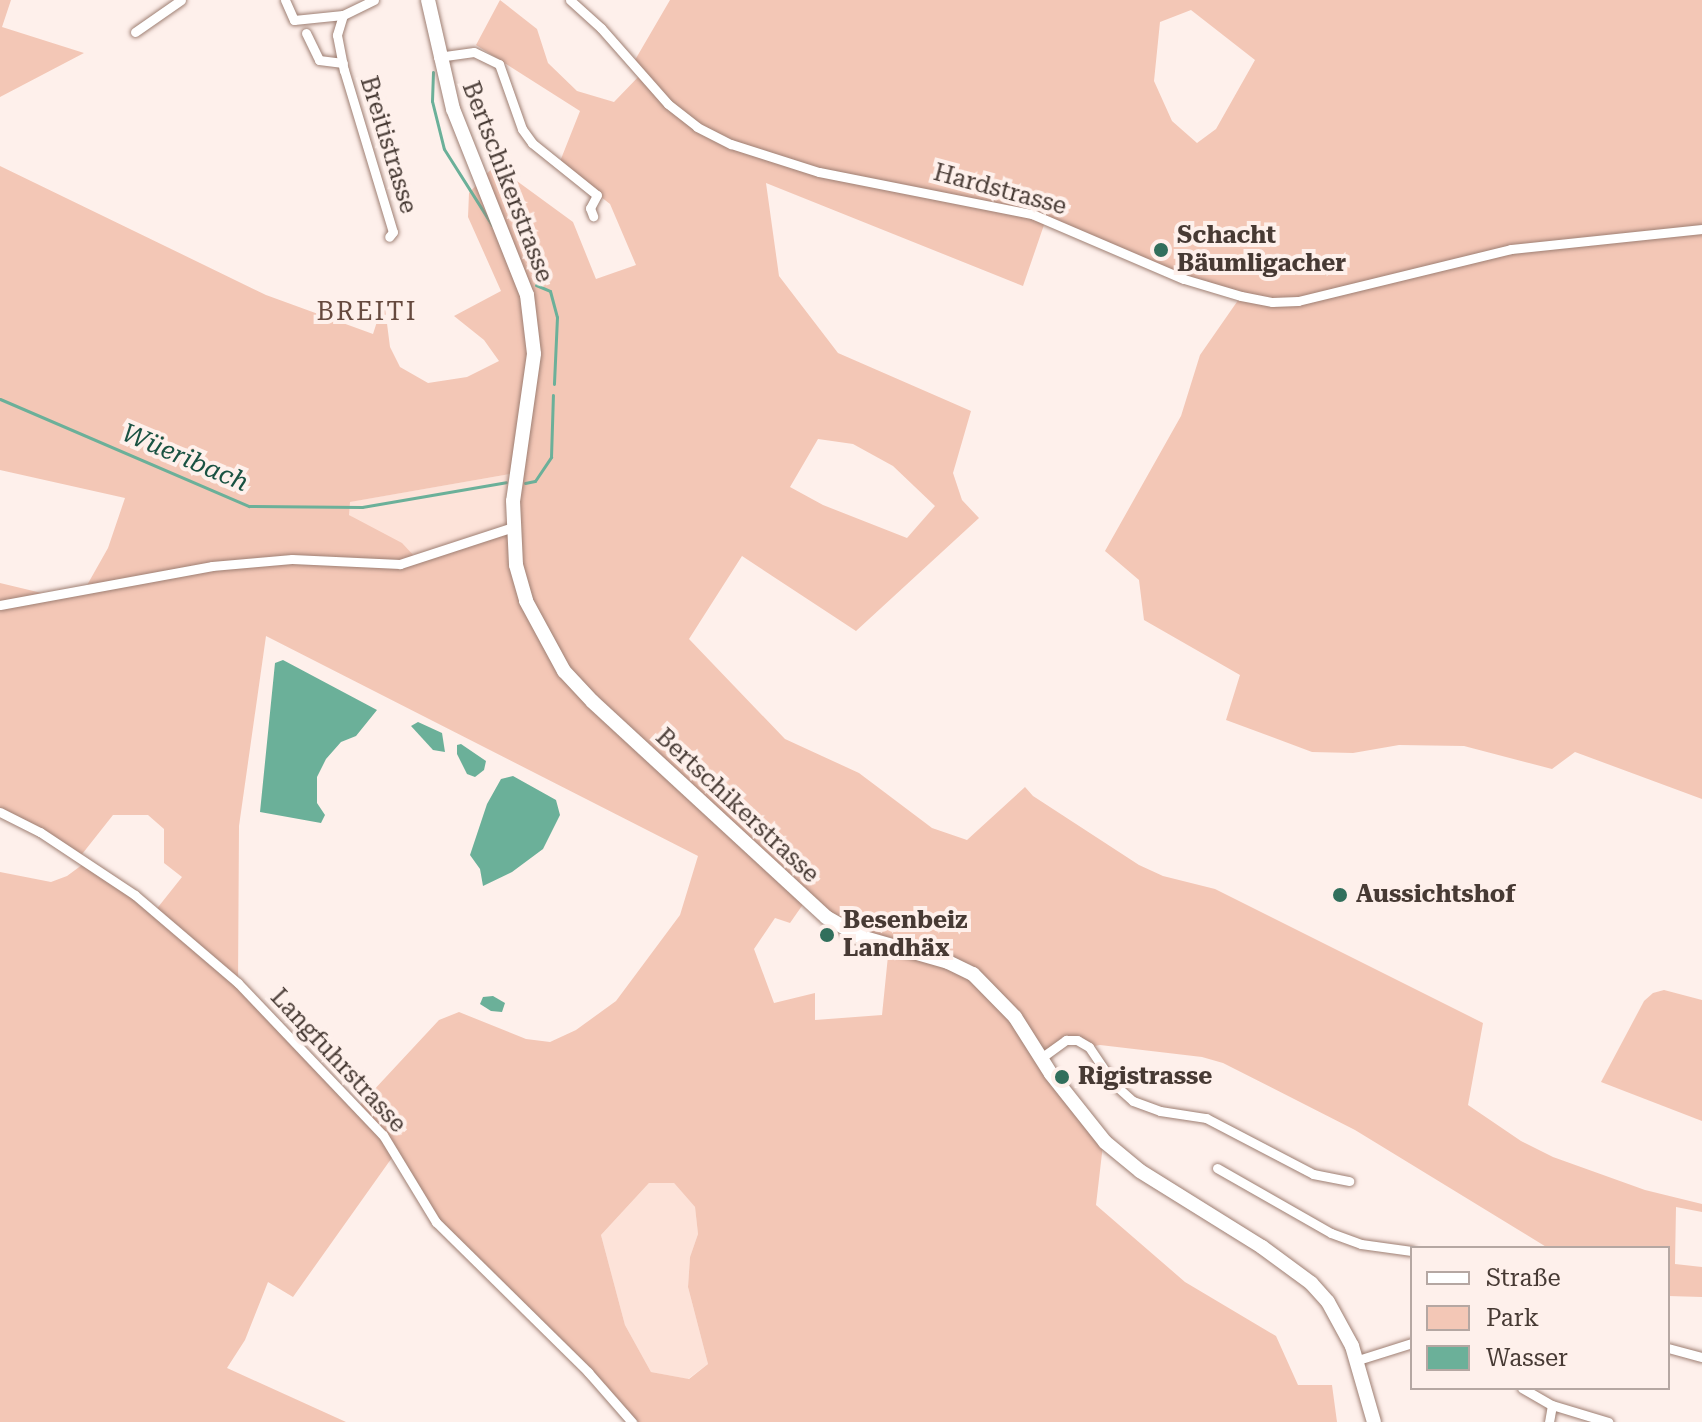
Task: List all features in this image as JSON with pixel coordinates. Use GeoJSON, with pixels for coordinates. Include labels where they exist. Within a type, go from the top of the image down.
{"type":"FeatureCollection","features":[{"type":"Feature","properties":{"kind":"street"},"geometry":{"type":"LineString","coordinates":[[135,32],[181,0]]}},
{"type":"Feature","properties":{"kind":"street"},"geometry":{"type":"LineString","coordinates":[[285,0],[294,20],[343,15],[374,0]]}},
{"type":"Feature","properties":{"kind":"street","name":"Bertschikerstrasse"},"geometry":{"type":"LineString","coordinates":[[428,0],[438,57],[470,156],[517,262],[533,328],[532,384],[516,473],[513,527],[516,565],[526,601],[564,671],[593,702],[826,917],[861,937],[948,962],[973,974],[1015,1017],[1041,1058],[1105,1142],[1140,1171],[1262,1247],[1311,1283],[1341,1323],[1358,1360],[1374,1422]]}},
{"type":"Feature","properties":{"kind":"street","name":"Hardstrasse"},"geometry":{"type":"LineString","coordinates":[[570,0],[608,35],[668,104],[697,127],[731,144],[819,172],[875,180],[1032,214],[1184,279],[1241,296],[1272,302],[1298,301],[1511,249],[1702,229]]}},
{"type":"Feature","properties":{"kind":"street","name":"Breitistrasse"},"geometry":{"type":"LineString","coordinates":[[343,15],[337,35],[393,232],[389,237]]}},
{"type":"Feature","properties":{"kind":"street","name":"Breitistrasse"},"geometry":{"type":"LineString","coordinates":[[306,33],[319,60],[343,63]]}},
{"type":"Feature","properties":{"kind":"street"},"geometry":{"type":"LineString","coordinates":[[438,57],[474,52],[499,64],[522,129],[532,143],[597,195],[590,208],[593,216]]}},
{"type":"Feature","properties":{"kind":"street"},"geometry":{"type":"LineString","coordinates":[[0,605],[212,566],[292,559],[400,564],[513,527]]}},
{"type":"Feature","properties":{"kind":"street","name":"Langfuhrstrasse"},"geometry":{"type":"LineString","coordinates":[[0,812],[40,832],[135,895],[238,983],[383,1135],[436,1222],[588,1372],[632,1422]]}},
{"type":"Feature","properties":{"kind":"street"},"geometry":{"type":"LineString","coordinates":[[1041,1058],[1066,1040],[1077,1040],[1089,1047],[1114,1084],[1133,1101],[1160,1111],[1206,1118],[1313,1174],[1349,1181]]}},
{"type":"Feature","properties":{"kind":"street"},"geometry":{"type":"LineString","coordinates":[[1217,1168],[1331,1233],[1361,1244],[1410,1251]]}},
{"type":"Feature","properties":{"kind":"street"},"geometry":{"type":"LineString","coordinates":[[1358,1360],[1410,1344]]}},
{"type":"Feature","properties":{"kind":"street"},"geometry":{"type":"LineString","coordinates":[[1670,1349],[1702,1360]]}},
{"type":"Feature","properties":{"kind":"street"},"geometry":{"type":"LineString","coordinates":[[1526,1390],[1552,1405],[1608,1422]]}},
{"type":"Feature","properties":{"kind":"street"},"geometry":{"type":"LineString","coordinates":[[1549,1422],[1552,1405]]}},
{"type":"Feature","properties":{"kind":"shaded area"},"geometry":{"type":"Polygon","coordinates":[[[516,473],[513,527],[415,558],[349,515],[349,502],[516,473]]]}},
{"type":"Feature","properties":{"kind":"shaded area"},"geometry":{"type":"Polygon","coordinates":[[[649,1183],[674,1183],[695,1207],[698,1234],[690,1257],[688,1287],[708,1364],[688,1379],[651,1372],[625,1325],[601,1235],[649,1183]]]}},
{"type":"Feature","properties":{"kind":"green space"},"geometry":{"type":"Polygon","coordinates":[[[0,0],[11,0],[2,27],[84,53],[0,97],[0,0]]]}},
{"type":"Feature","properties":{"kind":"green space"},"geometry":{"type":"Polygon","coordinates":[[[500,0],[537,29],[548,63],[577,91],[614,102],[641,74],[635,60],[670,0],[1702,0],[1702,799],[1575,752],[1552,769],[1464,746],[1399,745],[1353,753],[1312,752],[1226,720],[1240,675],[1144,620],[1139,580],[1105,551],[1181,416],[1200,355],[1241,296],[1184,279],[1046,219],[1023,286],[766,183],[779,276],[838,353],[971,411],[953,473],[962,500],[979,518],[856,631],[742,556],[689,639],[785,739],[859,773],[932,828],[967,840],[1025,787],[1033,796],[1139,865],[1163,876],[1215,889],[1483,1023],[1468,1105],[1521,1141],[1553,1157],[1645,1190],[1702,1204],[1702,1212],[1676,1207],[1675,1264],[1702,1267],[1702,1297],[1670,1296],[1670,1246],[1545,1246],[1355,1130],[1223,1063],[1202,1057],[1100,1045],[1089,1047],[1066,1040],[1041,1059],[1104,1136],[1096,1205],[1185,1282],[1276,1336],[1298,1385],[1332,1385],[1337,1422],[632,1422],[436,1222],[396,1152],[293,1297],[268,1282],[245,1340],[227,1368],[346,1422],[0,1422],[0,872],[51,882],[67,876],[86,862],[155,911],[182,877],[164,863],[164,829],[148,815],[113,815],[79,858],[0,812],[0,583],[50,595],[86,587],[108,548],[125,498],[0,470],[0,166],[266,295],[373,334],[384,300],[390,347],[400,367],[428,383],[467,377],[499,361],[484,340],[454,316],[501,291],[468,217],[469,193],[495,165],[573,222],[596,279],[636,265],[610,204],[559,164],[580,111],[476,45],[500,0]],[[1191,10],[1160,22],[1154,81],[1172,121],[1197,143],[1216,129],[1255,60],[1191,10]],[[818,439],[790,487],[823,505],[907,538],[935,506],[893,466],[853,444],[818,439]],[[515,473],[350,502],[349,515],[402,543],[416,558],[513,527],[515,473]],[[266,636],[239,826],[238,983],[358,1107],[439,1020],[459,1012],[526,1039],[550,1042],[576,1030],[616,1001],[680,915],[698,856],[266,636]],[[806,900],[790,923],[775,918],[754,949],[774,1003],[815,993],[815,1020],[882,1015],[889,946],[806,900]],[[649,1183],[601,1235],[625,1325],[651,1372],[689,1379],[708,1364],[688,1287],[690,1257],[698,1234],[695,1207],[674,1183],[649,1183]]]}},
{"type":"Feature","properties":{"kind":"green space"},"geometry":{"type":"Polygon","coordinates":[[[1664,990],[1702,1000],[1702,1121],[1601,1082],[1644,1001],[1653,993],[1664,990]]]}},
{"type":"Feature","properties":{"kind":"water"},"geometry":{"type":"Polygon","coordinates":[[[283,660],[377,710],[356,736],[341,742],[326,759],[317,777],[317,803],[325,815],[321,823],[260,812],[275,663],[283,660]]]}},
{"type":"Feature","properties":{"kind":"water"},"geometry":{"type":"Polygon","coordinates":[[[418,722],[442,733],[445,752],[433,750],[411,726],[418,722]]]}},
{"type":"Feature","properties":{"kind":"water"},"geometry":{"type":"Polygon","coordinates":[[[461,744],[486,761],[484,770],[475,777],[467,774],[457,754],[457,745],[461,744]]]}},
{"type":"Feature","properties":{"kind":"water"},"geometry":{"type":"Polygon","coordinates":[[[513,776],[556,800],[560,815],[543,849],[512,872],[483,886],[480,869],[470,855],[487,804],[501,779],[513,776]]]}},
{"type":"Feature","properties":{"kind":"water"},"geometry":{"type":"Polygon","coordinates":[[[493,996],[505,1003],[502,1012],[491,1011],[480,1004],[483,997],[493,996]]]}},
{"type":"Feature","properties":{"kind":"waterway","name":"Wüeribach"},"geometry":{"type":"LineString","coordinates":[[433,72],[432,101],[444,149],[492,225]]}},
{"type":"Feature","properties":{"kind":"waterway","name":"Wüeribach"},"geometry":{"type":"LineString","coordinates":[[536,285],[550,291],[557,317],[554,384]]}},
{"type":"Feature","properties":{"kind":"waterway","name":"Wüeribach"},"geometry":{"type":"LineString","coordinates":[[525,483],[535,481],[551,457],[553,395]]}},
{"type":"Feature","properties":{"kind":"waterway","name":"Wüeribach"},"geometry":{"type":"LineString","coordinates":[[0,399],[249,506],[362,507],[506,482]]}},
{"type":"Feature","properties":{"kind":"place","name":"Schacht Bäumligacher"},"geometry":{"type":"Point","coordinates":[1161,250]}},
{"type":"Feature","properties":{"kind":"place","name":"Aussichtshof"},"geometry":{"type":"Point","coordinates":[1340,895]}},
{"type":"Feature","properties":{"kind":"place","name":"Besenbeiz Landhäx"},"geometry":{"type":"Point","coordinates":[827,935]}},
{"type":"Feature","properties":{"kind":"place","name":"Rigistrasse"},"geometry":{"type":"Point","coordinates":[1062,1077]}},
{"type":"Feature","properties":{"kind":"district","name":"BREITI"},"geometry":{"type":"Point","coordinates":[367,312]}}]}
